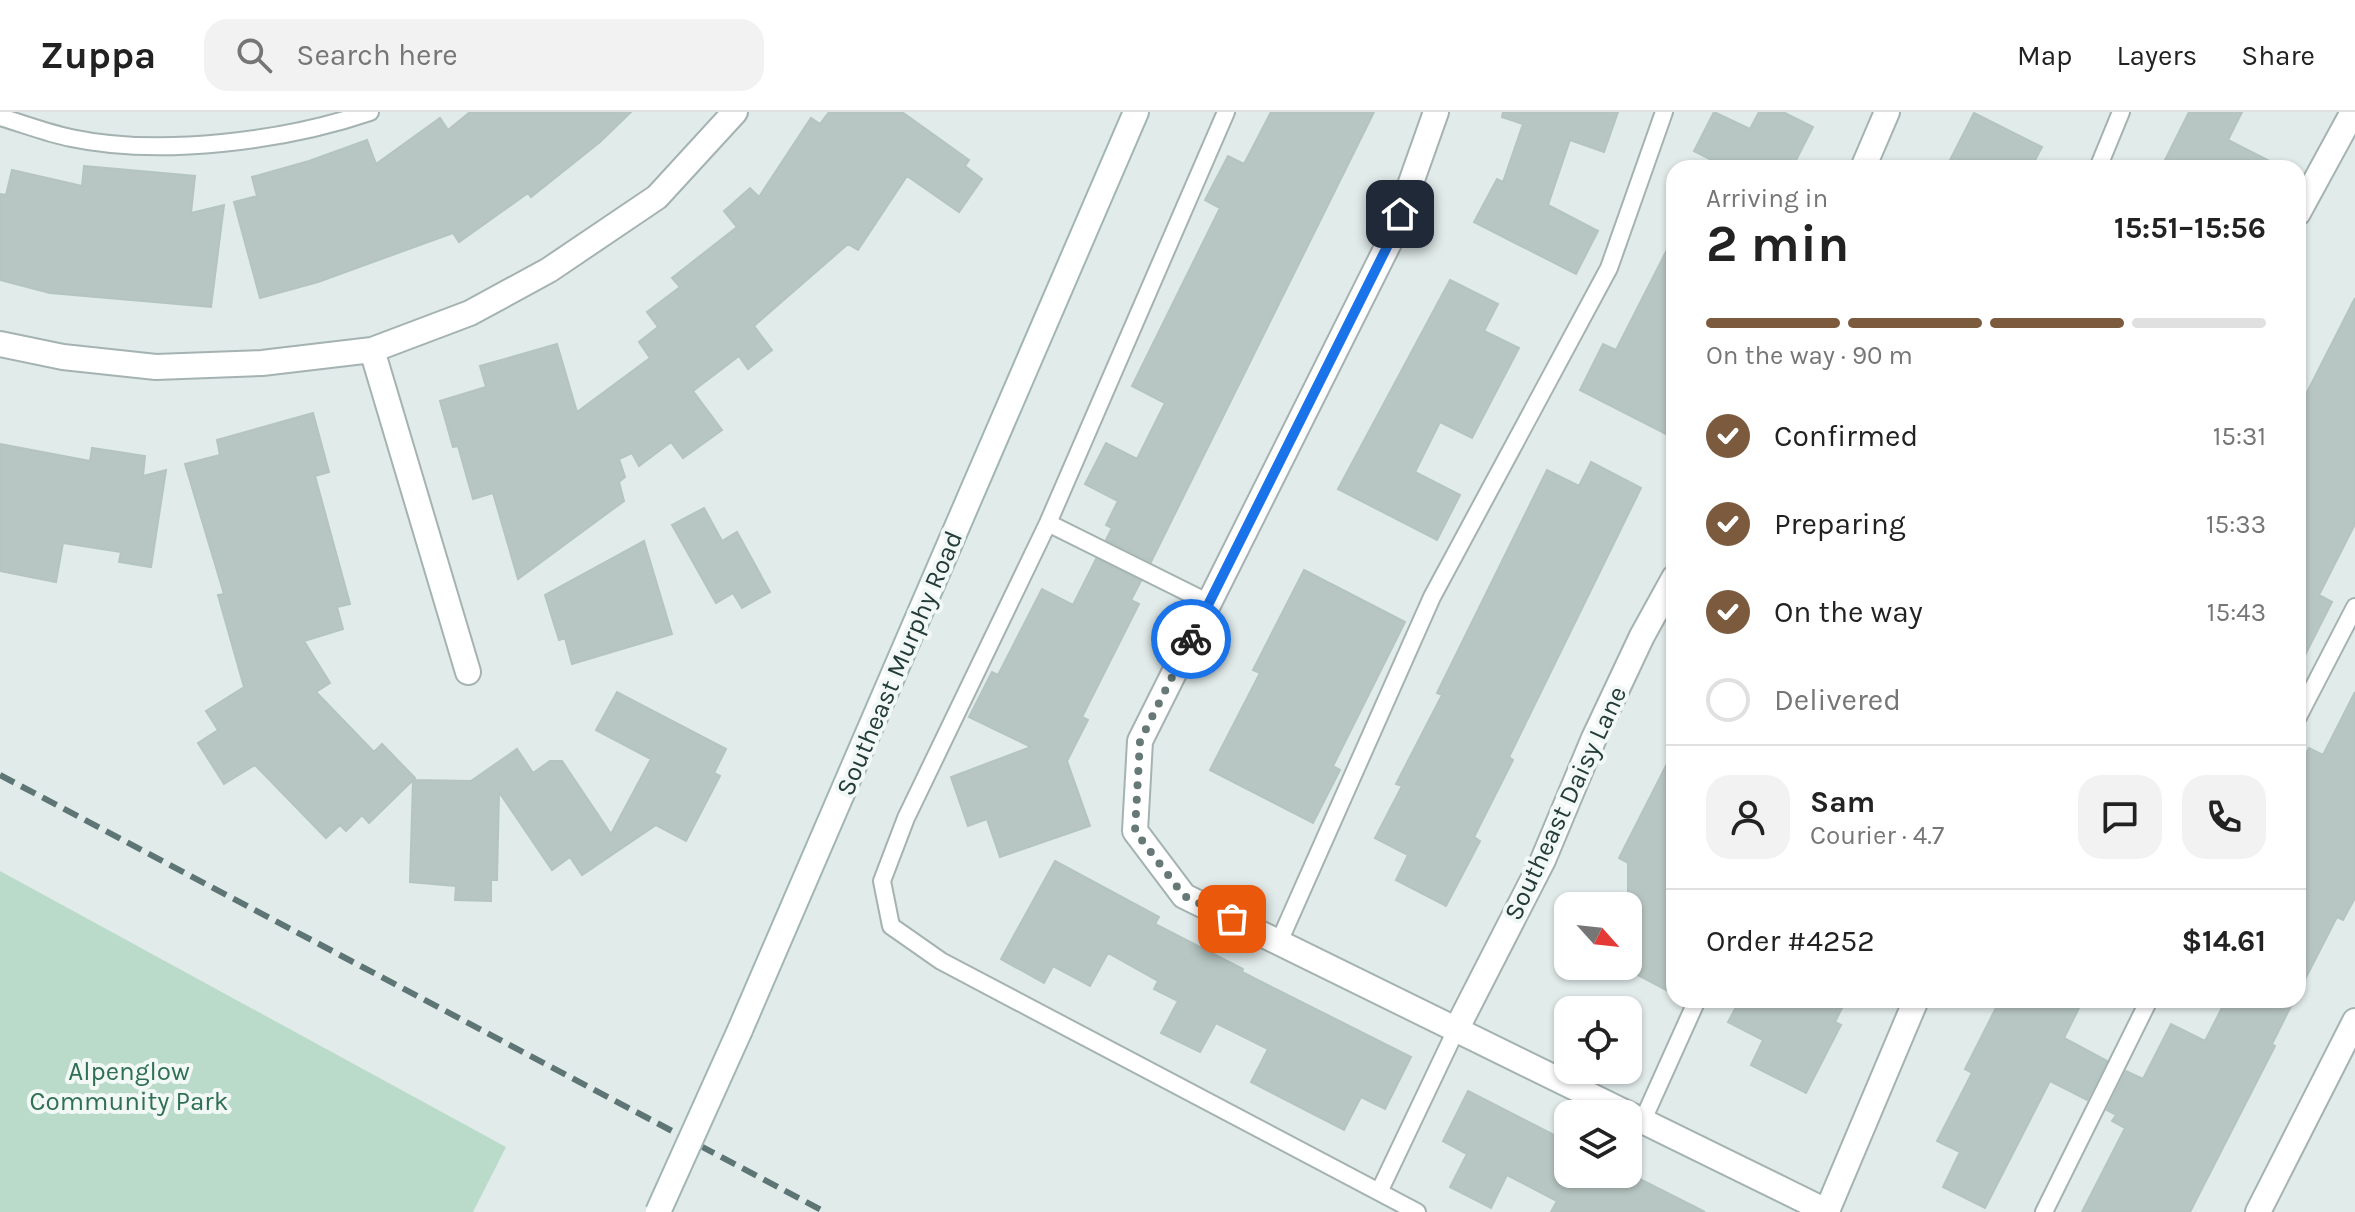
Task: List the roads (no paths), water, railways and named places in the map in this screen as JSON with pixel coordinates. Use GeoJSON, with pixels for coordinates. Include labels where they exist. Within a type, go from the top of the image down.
{"type":"FeatureCollection","features":[{"type":"Feature","properties":{"kind":"street"},"geometry":{"type":"LineString","coordinates":[[0,344],[63,357],[156,367],[262,363],[372,350],[470,313],[549,270],[657,197],[735,112]]}},
{"type":"Feature","properties":{"kind":"street","name":"Southeast Murphy Road"},"geometry":{"type":"LineString","coordinates":[[658,1212],[740,1030],[1136,112]]}},
{"type":"Feature","properties":{"kind":"street"},"geometry":{"type":"LineString","coordinates":[[1436,112],[1391,239],[1140,741],[1135,831],[1184,896],[1827,1212],[1913,1008]]}},
{"type":"Feature","properties":{"kind":"street"},"geometry":{"type":"LineString","coordinates":[[1866,160],[1887,112]]}},
{"type":"Feature","properties":{"kind":"street"},"geometry":{"type":"LineString","coordinates":[[2306,198],[2353,112]]}},
{"type":"Feature","properties":{"kind":"street"},"geometry":{"type":"LineString","coordinates":[[372,350],[468,672]]}},
{"type":"Feature","properties":{"kind":"street","name":"Southeast Daisy Lane"},"geometry":{"type":"LineString","coordinates":[[1457,1028],[1543,860],[1594,738],[1666,592]]}},
{"type":"Feature","properties":{"kind":"street"},"geometry":{"type":"LineString","coordinates":[[2258,1212],[2355,1021]]}},
{"type":"Feature","properties":{"kind":"lane"},"geometry":{"type":"LineString","coordinates":[[0,117],[73,138],[156,146],[256,140],[334,124],[370,112]]}},
{"type":"Feature","properties":{"kind":"lane"},"geometry":{"type":"LineString","coordinates":[[1226,112],[1048,523],[906,818],[882,881],[891,926],[941,961],[1417,1212]]}},
{"type":"Feature","properties":{"kind":"lane"},"geometry":{"type":"LineString","coordinates":[[1279,942],[1432,597],[1609,268],[1664,112]]}},
{"type":"Feature","properties":{"kind":"lane"},"geometry":{"type":"LineString","coordinates":[[2101,160],[2121,112]]}},
{"type":"Feature","properties":{"kind":"lane"},"geometry":{"type":"LineString","coordinates":[[1048,523],[1209,603]]}},
{"type":"Feature","properties":{"kind":"lane"},"geometry":{"type":"LineString","coordinates":[[2306,702],[2355,607]]}},
{"type":"Feature","properties":{"kind":"lane"},"geometry":{"type":"LineString","coordinates":[[1643,1120],[1693,1008]]}},
{"type":"Feature","properties":{"kind":"lane"},"geometry":{"type":"LineString","coordinates":[[2044,1212],[2145,1008]]}},
{"type":"Feature","properties":{"kind":"lane"},"geometry":{"type":"LineString","coordinates":[[1379,1192],[1457,1028]]}},
{"type":"Feature","properties":{"kind":"railway"},"geometry":{"type":"LineString","coordinates":[[0,775],[825,1212]]}},
{"type":"Feature","properties":{"kind":"park label","name":"Alpenglow Community Park"},"geometry":{"type":"Point","coordinates":[129,1086]}}]}
